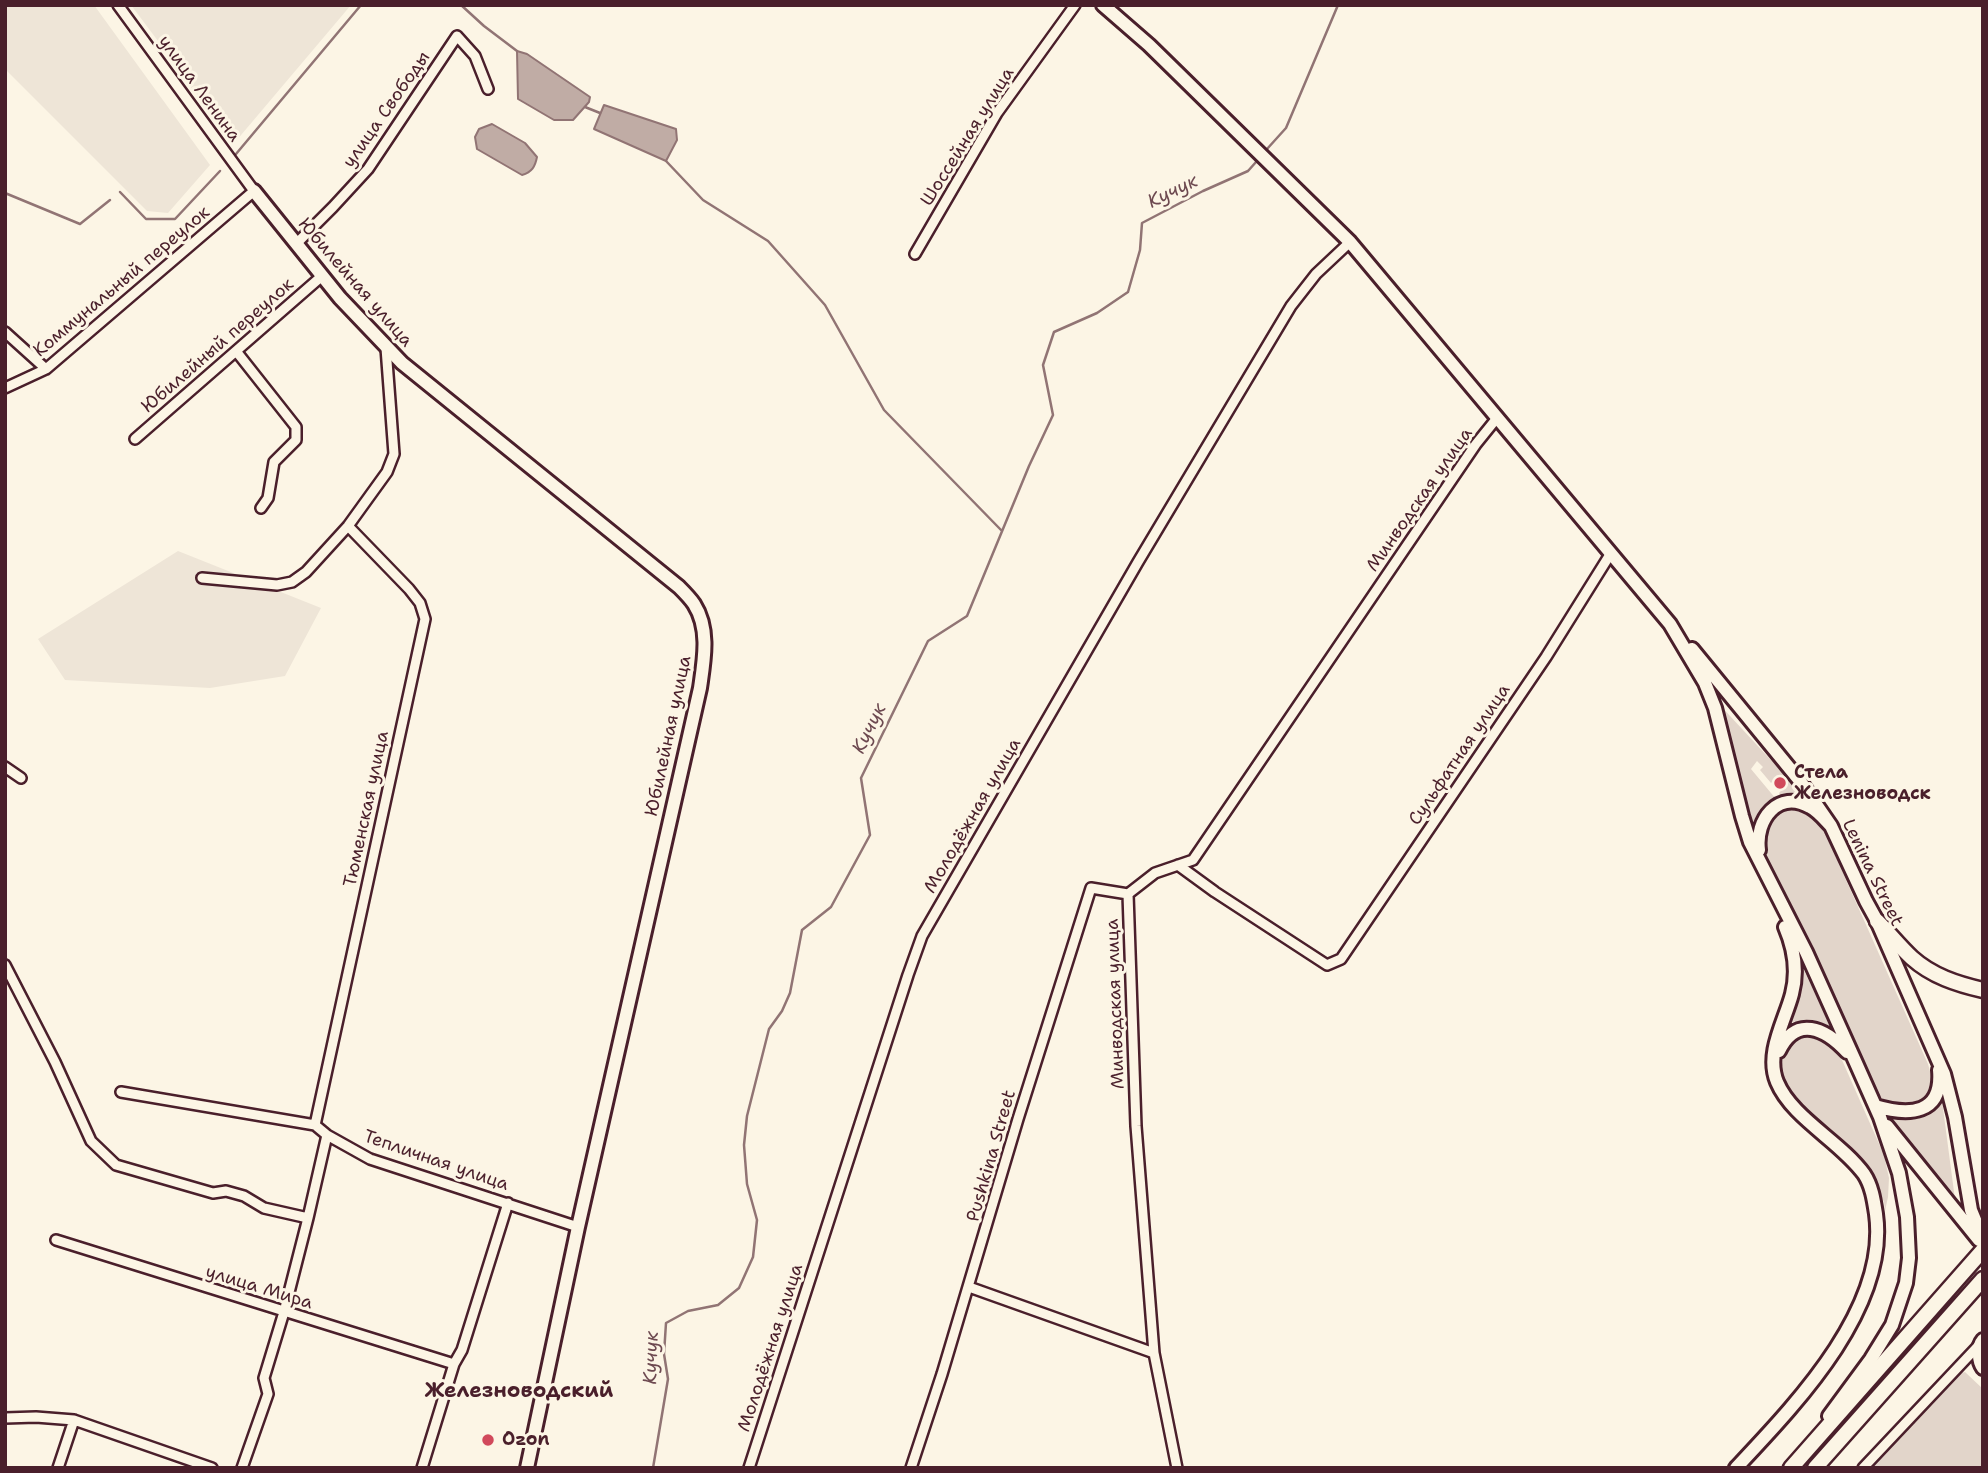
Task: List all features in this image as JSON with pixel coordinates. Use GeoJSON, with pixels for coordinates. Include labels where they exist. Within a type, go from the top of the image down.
{"type":"FeatureCollection","features":[{"type":"Feature","properties":{"kind":"main road"},"geometry":{"type":"LineString","coordinates":[[1103,5],[1149,45],[1350,242],[1670,624],[1705,683],[1715,708],[1750,842],[1806,952],[1878,1111],[1899,1173],[1906,1217],[1909,1258],[1906,1283],[1892,1325],[1871,1359],[1794,1464]]}},
{"type":"Feature","properties":{"kind":"main road","name":"Юбилейная улица"},"geometry":{"type":"LineString","coordinates":[[254,191],[340,298],[386,348],[412,372],[679,587],[694,603],[702,621],[705,639],[700,688],[578,1227],[527,1468]]}},
{"type":"Feature","properties":{"kind":"main road","name":"Lenina Street"},"geometry":{"type":"LineString","coordinates":[[1670,624],[1800,781],[1831,826],[1937,1056],[1951,1095],[1971,1210],[1983,1242]]}},
{"type":"Feature","properties":{"kind":"main road"},"geometry":{"type":"LineString","coordinates":[[1737,1468],[1821,1369],[1847,1332],[1863,1300],[1874,1264],[1878,1229],[1874,1198],[1866,1177],[1847,1154],[1791,1104],[1776,1080],[1774,1065],[1774,1050],[1793,992],[1794,956],[1761,864],[1757,836],[1760,824],[1769,812],[1782,803],[1801,803],[1813,808],[1831,826]]}},
{"type":"Feature","properties":{"kind":"main road"},"geometry":{"type":"LineString","coordinates":[[1877,921],[1911,957],[1929,971],[1951,982],[1983,990]]}},
{"type":"Feature","properties":{"kind":"main road"},"geometry":{"type":"LineString","coordinates":[[1774,1065],[1784,1040],[1792,1033],[1805,1028],[1835,1038],[1856,1063]]}},
{"type":"Feature","properties":{"kind":"main road"},"geometry":{"type":"LineString","coordinates":[[1878,1111],[1908,1113],[1924,1109],[1940,1086],[1937,1056]]}},
{"type":"Feature","properties":{"kind":"main road"},"geometry":{"type":"LineString","coordinates":[[1878,1111],[1934,1186],[1983,1242]]}},
{"type":"Feature","properties":{"kind":"main road"},"geometry":{"type":"LineString","coordinates":[[1794,1464],[1983,1250]]}},
{"type":"Feature","properties":{"kind":"main road"},"geometry":{"type":"LineString","coordinates":[[1815,1468],[1983,1279]]}},
{"type":"Feature","properties":{"kind":"main road"},"geometry":{"type":"LineString","coordinates":[[1981,1343],[1980,1363],[1983,1368]]}},
{"type":"Feature","properties":{"kind":"street","name":"улица Ленина"},"geometry":{"type":"LineString","coordinates":[[118,5],[254,191]]}},
{"type":"Feature","properties":{"kind":"street","name":"Шоссейная улица"},"geometry":{"type":"LineString","coordinates":[[915,254],[997,113],[1074,5]]}},
{"type":"Feature","properties":{"kind":"street","name":"улица Свободы"},"geometry":{"type":"LineString","coordinates":[[296,244],[368,169],[457,36],[475,56],[488,89]]}},
{"type":"Feature","properties":{"kind":"street","name":"Коммунальный переулок"},"geometry":{"type":"LineString","coordinates":[[5,388],[46,369],[254,191]]}},
{"type":"Feature","properties":{"kind":"street","name":"Молодёжная улица"},"geometry":{"type":"LineString","coordinates":[[749,1468],[922,936],[1138,562],[1291,306],[1315,274],[1350,242]]}},
{"type":"Feature","properties":{"kind":"street","name":"Юбилейный переулок"},"geometry":{"type":"LineString","coordinates":[[135,439],[322,276]]}},
{"type":"Feature","properties":{"kind":"street"},"geometry":{"type":"LineString","coordinates":[[5,332],[46,369]]}},
{"type":"Feature","properties":{"kind":"street"},"geometry":{"type":"LineString","coordinates":[[202,578],[277,585],[292,582],[306,572],[348,526],[387,472],[394,454],[386,348]]}},
{"type":"Feature","properties":{"kind":"street"},"geometry":{"type":"LineString","coordinates":[[236,351],[296,427],[296,440],[274,462],[268,498],[261,508]]}},
{"type":"Feature","properties":{"kind":"street","name":"Минводская улица"},"geometry":{"type":"LineString","coordinates":[[1177,1468],[1154,1353],[1136,1126],[1128,894],[1155,873],[1193,860],[1496,418]]}},
{"type":"Feature","properties":{"kind":"street","name":"Тюменская улица"},"geometry":{"type":"LineString","coordinates":[[315,1125],[425,619],[421,603],[348,526]]}},
{"type":"Feature","properties":{"kind":"street","name":"Сульфатная улица"},"geometry":{"type":"LineString","coordinates":[[1178,865],[1327,965],[1341,959],[1546,657],[1611,554]]}},
{"type":"Feature","properties":{"kind":"street"},"geometry":{"type":"LineString","coordinates":[[5,767],[20,778]]}},
{"type":"Feature","properties":{"kind":"street","name":"Pushkina Street"},"geometry":{"type":"LineString","coordinates":[[911,1468],[970,1287],[1018,1119],[1091,888],[1128,894]]}},
{"type":"Feature","properties":{"kind":"street"},"geometry":{"type":"LineString","coordinates":[[5,965],[55,1062],[90,1141],[116,1165],[213,1193],[226,1191],[244,1196],[264,1208],[308,1218]]}},
{"type":"Feature","properties":{"kind":"street"},"geometry":{"type":"LineString","coordinates":[[121,1092],[315,1125]]}},
{"type":"Feature","properties":{"kind":"street","name":"Тепличная улица"},"geometry":{"type":"LineString","coordinates":[[315,1125],[327,1135],[370,1159],[578,1227]]}},
{"type":"Feature","properties":{"kind":"street"},"geometry":{"type":"LineString","coordinates":[[242,1468],[268,1394],[264,1378],[284,1312],[327,1135]]}},
{"type":"Feature","properties":{"kind":"street"},"geometry":{"type":"LineString","coordinates":[[422,1468],[508,1203]]}},
{"type":"Feature","properties":{"kind":"street","name":"улица Мира"},"geometry":{"type":"LineString","coordinates":[[56,1240],[454,1364]]}},
{"type":"Feature","properties":{"kind":"street"},"geometry":{"type":"LineString","coordinates":[[970,1287],[1154,1353]]}},
{"type":"Feature","properties":{"kind":"street"},"geometry":{"type":"LineString","coordinates":[[1863,1468],[1981,1343]]}},
{"type":"Feature","properties":{"kind":"street"},"geometry":{"type":"LineString","coordinates":[[5,1418],[36,1416],[74,1420],[212,1468]]}},
{"type":"Feature","properties":{"kind":"street"},"geometry":{"type":"LineString","coordinates":[[58,1468],[74,1420]]}},
{"type":"Feature","properties":{"kind":"shaded area"},"geometry":{"type":"Polygon","coordinates":[[[5,5],[94,5],[210,165],[168,213],[147,211],[5,69],[5,5]]]}},
{"type":"Feature","properties":{"kind":"shaded area"},"geometry":{"type":"Polygon","coordinates":[[[131,5],[351,5],[236,141],[183,78],[186,65],[170,43],[164,49],[131,5]]]}},
{"type":"Feature","properties":{"kind":"shaded area"},"geometry":{"type":"Polygon","coordinates":[[[517,51],[527,54],[590,97],[589,102],[573,120],[554,120],[518,99],[517,51]]]}},
{"type":"Feature","properties":{"kind":"shaded area"},"geometry":{"type":"Polygon","coordinates":[[[604,105],[676,129],[677,140],[666,161],[594,129],[604,105]]]}},
{"type":"Feature","properties":{"kind":"shaded area"},"geometry":{"type":"Polygon","coordinates":[[[492,124],[525,143],[537,157],[531,171],[522,175],[477,149],[475,137],[479,129],[492,124]]]}},
{"type":"Feature","properties":{"kind":"shaded area"},"geometry":{"type":"Polygon","coordinates":[[[178,551],[321,608],[285,676],[210,688],[65,680],[38,639],[178,551]]]}},
{"type":"Feature","properties":{"kind":"shaded area"},"geometry":{"type":"Polygon","coordinates":[[[1718,703],[1807,799],[1781,796],[1779,793],[1786,785],[1778,777],[1771,783],[1760,770],[1763,767],[1757,761],[1751,769],[1776,799],[1760,814],[1753,828],[1718,703]]]}},
{"type":"Feature","properties":{"kind":"shaded area"},"geometry":{"type":"Polygon","coordinates":[[[1790,807],[1810,812],[1822,826],[1928,1064],[1930,1090],[1924,1099],[1911,1108],[1886,1101],[1875,1089],[1765,852],[1765,830],[1771,818],[1782,809],[1790,807]]]}},
{"type":"Feature","properties":{"kind":"shaded area"},"geometry":{"type":"Polygon","coordinates":[[[1799,960],[1833,1031],[1812,1021],[1786,1022],[1799,960]]]}},
{"type":"Feature","properties":{"kind":"shaded area"},"geometry":{"type":"Polygon","coordinates":[[[1802,1035],[1826,1041],[1842,1060],[1884,1155],[1889,1178],[1885,1211],[1878,1189],[1866,1170],[1791,1096],[1781,1079],[1779,1067],[1782,1050],[1787,1043],[1802,1035]]]}},
{"type":"Feature","properties":{"kind":"shaded area"},"geometry":{"type":"Polygon","coordinates":[[[1941,1093],[1956,1207],[1887,1117],[1906,1118],[1918,1115],[1941,1093]]]}},
{"type":"Feature","properties":{"kind":"shaded area"},"geometry":{"type":"Polygon","coordinates":[[[1965,1372],[1983,1389],[1983,1468],[1865,1468],[1953,1376],[1965,1372]]]}},
{"type":"Feature","properties":{"kind":"waterway"},"geometry":{"type":"LineString","coordinates":[[236,154],[361,5]]}},
{"type":"Feature","properties":{"kind":"waterway"},"geometry":{"type":"LineString","coordinates":[[461,5],[517,51]]}},
{"type":"Feature","properties":{"kind":"waterway","name":"Кучук"},"geometry":{"type":"LineString","coordinates":[[1267,149],[1286,128],[1338,5]]}},
{"type":"Feature","properties":{"kind":"waterway"},"geometry":{"type":"LineString","coordinates":[[585,107],[600,113]]}},
{"type":"Feature","properties":{"kind":"waterway"},"geometry":{"type":"LineString","coordinates":[[666,161],[703,200],[768,241],[825,305],[884,410],[1002,531]]}},
{"type":"Feature","properties":{"kind":"waterway","name":"Кучук"},"geometry":{"type":"LineString","coordinates":[[653,1468],[668,1379],[664,1354],[666,1323],[688,1311],[718,1305],[739,1288],[753,1257],[757,1220],[747,1184],[744,1145],[747,1116],[769,1029],[782,1011],[790,993],[802,930],[831,907],[870,835],[861,778],[928,641],[967,616],[1053,415],[1043,365],[1054,332],[1097,313],[1128,292],[1140,250],[1142,223],[1248,171],[1256,162]]}},
{"type":"Feature","properties":{"kind":"waterway"},"geometry":{"type":"LineString","coordinates":[[120,192],[146,219],[175,219],[220,171]]}},
{"type":"Feature","properties":{"kind":"waterway"},"geometry":{"type":"LineString","coordinates":[[5,193],[80,224],[110,200]]}},
{"type":"Feature","properties":{"kind":"place","name":"Стела Железноводск"},"geometry":{"type":"Point","coordinates":[1780,783]}},
{"type":"Feature","properties":{"kind":"place","name":"Ozon"},"geometry":{"type":"Point","coordinates":[488,1440]}},
{"type":"Feature","properties":{"kind":"district","name":"Железноводский"},"geometry":{"type":"Point","coordinates":[519,1392]}}]}
